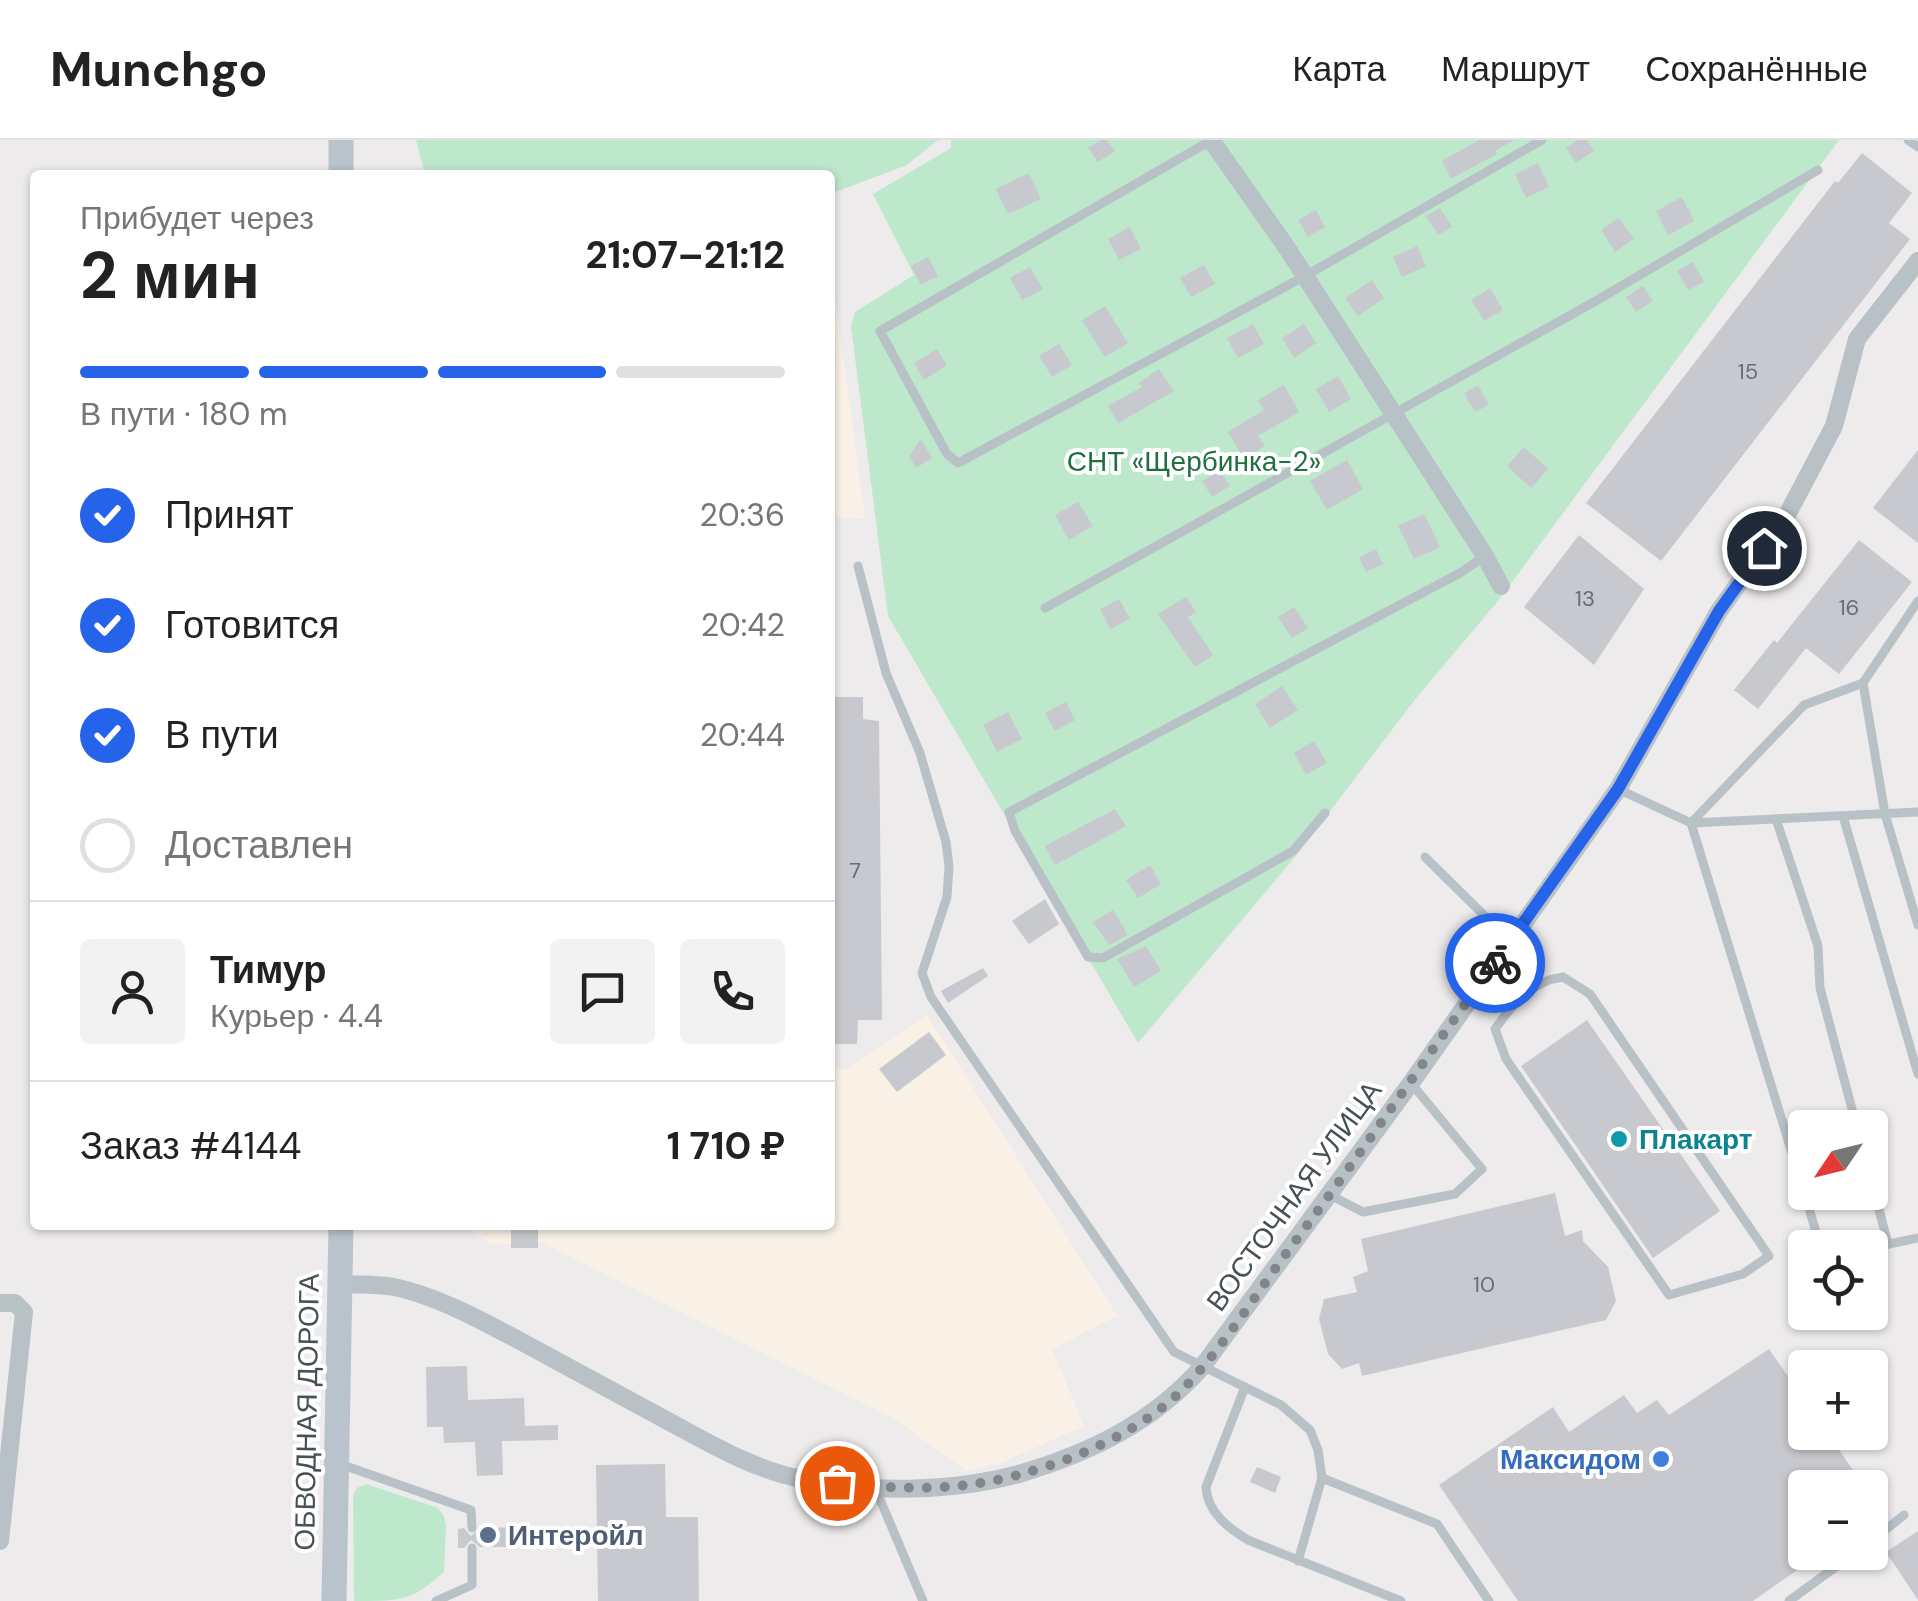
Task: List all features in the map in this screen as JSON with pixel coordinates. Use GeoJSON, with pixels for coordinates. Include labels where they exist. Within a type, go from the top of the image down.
{"type":"FeatureCollection","features":[{"type":"Feature","properties":{"kind":"main road"},"geometry":{"type":"LineString","coordinates":[[341,140],[341,170]]}},
{"type":"Feature","properties":{"kind":"main road","name":"ОБВОДНАЯ ДОРОГА"},"geometry":{"type":"LineString","coordinates":[[334,1601],[341,1230]]}},
{"type":"Feature","properties":{"kind":"street"},"geometry":{"type":"LineString","coordinates":[[1212,140],[1305,276],[1501,586]]}},
{"type":"Feature","properties":{"kind":"street","name":"ВОСТОЧНАЯ УЛИЦА"},"geometry":{"type":"LineString","coordinates":[[341,1284],[410,1291],[501,1331],[736,1456],[798,1479],[876,1487],[958,1486],[1069,1459],[1130,1429],[1177,1395],[1202,1367],[1411,1083],[1618,789],[1719,611],[1786,518],[1834,426],[1858,339],[1918,261]]}},
{"type":"Feature","properties":{"kind":"street"},"geometry":{"type":"LineString","coordinates":[[0,1303],[14,1302],[24,1312],[0,1541]]}},
{"type":"Feature","properties":{"kind":"lane"},"geometry":{"type":"LineString","coordinates":[[1212,140],[880,331],[947,454],[958,463],[1305,276],[1542,140]]}},
{"type":"Feature","properties":{"kind":"lane"},"geometry":{"type":"LineString","coordinates":[[1908,140],[1918,147]]}},
{"type":"Feature","properties":{"kind":"lane"},"geometry":{"type":"LineString","coordinates":[[1046,608],[1594,302],[1818,170]]}},
{"type":"Feature","properties":{"kind":"lane"},"geometry":{"type":"LineString","coordinates":[[1325,813],[1293,852],[1103,958],[1088,957],[1015,831],[1009,812],[1460,573],[1485,556]]}},
{"type":"Feature","properties":{"kind":"lane"},"geometry":{"type":"LineString","coordinates":[[858,566],[886,673],[920,754],[946,842],[950,866],[947,897],[922,973],[931,997],[1174,1352],[1281,1405],[1310,1430],[1322,1478],[1298,1561]]}},
{"type":"Feature","properties":{"kind":"lane"},"geometry":{"type":"LineString","coordinates":[[1691,823],[1804,705],[1863,682],[1918,601]]}},
{"type":"Feature","properties":{"kind":"lane"},"geometry":{"type":"LineString","coordinates":[[1863,682],[1885,814],[1918,925]]}},
{"type":"Feature","properties":{"kind":"lane"},"geometry":{"type":"LineString","coordinates":[[1618,789],[1691,823],[1918,812]]}},
{"type":"Feature","properties":{"kind":"lane"},"geometry":{"type":"LineString","coordinates":[[1844,816],[1918,1074]]}},
{"type":"Feature","properties":{"kind":"lane"},"geometry":{"type":"LineString","coordinates":[[1776,819],[1818,946],[1820,988],[1852,1110]]}},
{"type":"Feature","properties":{"kind":"lane"},"geometry":{"type":"LineString","coordinates":[[1691,823],[1815,1230]]}},
{"type":"Feature","properties":{"kind":"lane"},"geometry":{"type":"LineString","coordinates":[[1425,857],[1511,942]]}},
{"type":"Feature","properties":{"kind":"lane"},"geometry":{"type":"LineString","coordinates":[[1491,968],[1526,992]]}},
{"type":"Feature","properties":{"kind":"lane"},"geometry":{"type":"LineString","coordinates":[[1563,978],[1590,994],[1769,1256],[1743,1274],[1669,1295],[1506,1059],[1496,1029],[1526,992],[1544,980],[1563,978]]}},
{"type":"Feature","properties":{"kind":"lane"},"geometry":{"type":"LineString","coordinates":[[1330,1195],[1363,1212],[1455,1194],[1482,1169],[1411,1083]]}},
{"type":"Feature","properties":{"kind":"lane"},"geometry":{"type":"LineString","coordinates":[[1888,1244],[1918,1238]]}},
{"type":"Feature","properties":{"kind":"lane"},"geometry":{"type":"LineString","coordinates":[[1245,1387],[1206,1487],[1207,1500],[1231,1530],[1401,1601]]}},
{"type":"Feature","properties":{"kind":"lane"},"geometry":{"type":"LineString","coordinates":[[335,1462],[472,1510],[472,1528]]}},
{"type":"Feature","properties":{"kind":"lane"},"geometry":{"type":"LineString","coordinates":[[1322,1478],[1437,1524],[1489,1601]]}},
{"type":"Feature","properties":{"kind":"lane"},"geometry":{"type":"LineString","coordinates":[[876,1487],[922,1601]]}},
{"type":"Feature","properties":{"kind":"lane"},"geometry":{"type":"LineString","coordinates":[[1888,1528],[1904,1515]]}},
{"type":"Feature","properties":{"kind":"lane"},"geometry":{"type":"LineString","coordinates":[[436,1601],[472,1585],[472,1548]]}},
{"type":"Feature","properties":{"kind":"lane"},"geometry":{"type":"LineString","coordinates":[[1789,1601],[1832,1570]]}},
{"type":"Feature","properties":{"kind":"shaded area"},"geometry":{"type":"Polygon","coordinates":[[[835,297],[865,519],[835,517],[835,297]]]}},
{"type":"Feature","properties":{"kind":"shaded area"},"geometry":{"type":"Polygon","coordinates":[[[927,1015],[1117,1316],[1052,1349],[1084,1426],[1003,1462],[967,1471],[893,1418],[542,1242],[492,1245],[469,1230],[835,1230],[835,1069],[847,1069],[927,1015]]]}},
{"type":"Feature","properties":{"kind":"green space"},"geometry":{"type":"Polygon","coordinates":[[[416,140],[938,140],[907,165],[835,192],[835,170],[424,170],[416,140]]]}},
{"type":"Feature","properties":{"kind":"green space","name":"СНТ «Щербинка-2»"},"geometry":{"type":"Polygon","coordinates":[[[951,140],[1839,140],[1498,601],[1417,697],[1295,857],[1138,1043],[888,616],[851,326],[855,312],[914,275],[873,194],[951,148],[951,140]]]}},
{"type":"Feature","properties":{"kind":"green space"},"geometry":{"type":"Polygon","coordinates":[[[366,1484],[438,1508],[444,1516],[444,1572],[414,1594],[354,1601],[353,1496],[357,1488],[366,1484]]]}},
{"type":"Feature","properties":{"kind":"building"},"geometry":{"type":"Polygon","coordinates":[[[1107,140],[1115,151],[1098,162],[1088,148],[1107,140]]]}},
{"type":"Feature","properties":{"kind":"building"},"geometry":{"type":"Polygon","coordinates":[[[1479,140],[1514,140],[1451,179],[1442,161],[1479,140]]]}},
{"type":"Feature","properties":{"kind":"building"},"geometry":{"type":"Polygon","coordinates":[[[1577,140],[1587,140],[1594,151],[1576,163],[1566,148],[1577,140]]]}},
{"type":"Feature","properties":{"kind":"building"},"geometry":{"type":"Polygon","coordinates":[[[1862,153],[1912,193],[1889,223],[1910,239],[1661,561],[1586,503],[1835,181],[1838,183],[1862,153]]]}},
{"type":"Feature","properties":{"kind":"building"},"geometry":{"type":"Polygon","coordinates":[[[1538,163],[1549,187],[1526,198],[1515,174],[1538,163]]]}},
{"type":"Feature","properties":{"kind":"building"},"geometry":{"type":"Polygon","coordinates":[[[1029,173],[1041,199],[1008,214],[996,189],[1029,173]]]}},
{"type":"Feature","properties":{"kind":"building"},"geometry":{"type":"Polygon","coordinates":[[[1682,197],[1694,221],[1668,235],[1656,211],[1682,197]]]}},
{"type":"Feature","properties":{"kind":"building"},"geometry":{"type":"Polygon","coordinates":[[[1440,208],[1452,227],[1438,235],[1426,216],[1440,208]]]}},
{"type":"Feature","properties":{"kind":"building"},"geometry":{"type":"Polygon","coordinates":[[[1316,210],[1325,227],[1308,237],[1298,220],[1316,210]]]}},
{"type":"Feature","properties":{"kind":"building"},"geometry":{"type":"Polygon","coordinates":[[[1619,218],[1634,239],[1615,252],[1601,230],[1619,218]]]}},
{"type":"Feature","properties":{"kind":"building"},"geometry":{"type":"Polygon","coordinates":[[[1130,227],[1141,249],[1119,260],[1108,239],[1130,227]]]}},
{"type":"Feature","properties":{"kind":"building"},"geometry":{"type":"Polygon","coordinates":[[[1417,246],[1426,266],[1402,277],[1393,257],[1417,246]]]}},
{"type":"Feature","properties":{"kind":"building"},"geometry":{"type":"Polygon","coordinates":[[[928,257],[938,276],[921,285],[911,266],[928,257]]]}},
{"type":"Feature","properties":{"kind":"building"},"geometry":{"type":"Polygon","coordinates":[[[1693,262],[1704,282],[1688,290],[1677,271],[1693,262]]]}},
{"type":"Feature","properties":{"kind":"building"},"geometry":{"type":"Polygon","coordinates":[[[1204,265],[1215,284],[1191,297],[1180,278],[1204,265]]]}},
{"type":"Feature","properties":{"kind":"building"},"geometry":{"type":"Polygon","coordinates":[[[1030,267],[1043,289],[1022,300],[1010,278],[1030,267]]]}},
{"type":"Feature","properties":{"kind":"building"},"geometry":{"type":"Polygon","coordinates":[[[1372,280],[1384,298],[1358,316],[1345,298],[1372,280]]]}},
{"type":"Feature","properties":{"kind":"building"},"geometry":{"type":"Polygon","coordinates":[[[1643,286],[1653,301],[1636,312],[1626,297],[1643,286]]]}},
{"type":"Feature","properties":{"kind":"building"},"geometry":{"type":"Polygon","coordinates":[[[1490,288],[1503,310],[1484,321],[1471,300],[1490,288]]]}},
{"type":"Feature","properties":{"kind":"building"},"geometry":{"type":"Polygon","coordinates":[[[1105,306],[1128,343],[1105,357],[1082,320],[1105,306]]]}},
{"type":"Feature","properties":{"kind":"building"},"geometry":{"type":"Polygon","coordinates":[[[1253,324],[1264,344],[1238,358],[1227,338],[1253,324]]]}},
{"type":"Feature","properties":{"kind":"building"},"geometry":{"type":"Polygon","coordinates":[[[1304,324],[1316,343],[1294,358],[1282,338],[1304,324]]]}},
{"type":"Feature","properties":{"kind":"building"},"geometry":{"type":"Polygon","coordinates":[[[1059,344],[1072,365],[1052,377],[1039,356],[1059,344]]]}},
{"type":"Feature","properties":{"kind":"building"},"geometry":{"type":"Polygon","coordinates":[[[937,349],[947,365],[924,380],[914,363],[937,349]]]}},
{"type":"Feature","properties":{"kind":"building"},"geometry":{"type":"Polygon","coordinates":[[[1159,369],[1174,391],[1118,423],[1108,406],[1142,387],[1139,383],[1159,369]]]}},
{"type":"Feature","properties":{"kind":"building"},"geometry":{"type":"Polygon","coordinates":[[[1338,376],[1351,399],[1329,412],[1316,389],[1338,376]]]}},
{"type":"Feature","properties":{"kind":"building"},"geometry":{"type":"Polygon","coordinates":[[[1284,385],[1299,412],[1258,436],[1265,446],[1244,459],[1228,432],[1264,410],[1258,400],[1284,385]]]}},
{"type":"Feature","properties":{"kind":"building"},"geometry":{"type":"Polygon","coordinates":[[[1478,385],[1489,405],[1475,412],[1464,393],[1478,385]]]}},
{"type":"Feature","properties":{"kind":"building"},"geometry":{"type":"Polygon","coordinates":[[[921,439],[932,458],[916,468],[909,456],[921,439]]]}},
{"type":"Feature","properties":{"kind":"building"},"geometry":{"type":"Polygon","coordinates":[[[1524,447],[1548,469],[1531,488],[1507,466],[1524,447]]]}},
{"type":"Feature","properties":{"kind":"building"},"geometry":{"type":"Polygon","coordinates":[[[1918,450],[1918,543],[1873,508],[1918,450]]]}},
{"type":"Feature","properties":{"kind":"building"},"geometry":{"type":"Polygon","coordinates":[[[1347,460],[1363,489],[1327,510],[1310,481],[1347,460]]]}},
{"type":"Feature","properties":{"kind":"building"},"geometry":{"type":"Polygon","coordinates":[[[1220,470],[1230,486],[1212,497],[1202,481],[1220,470]]]}},
{"type":"Feature","properties":{"kind":"building"},"geometry":{"type":"Polygon","coordinates":[[[1078,502],[1093,526],[1069,540],[1055,515],[1078,502]]]}},
{"type":"Feature","properties":{"kind":"building"},"geometry":{"type":"Polygon","coordinates":[[[1424,514],[1440,547],[1414,559],[1398,526],[1424,514]]]}},
{"type":"Feature","properties":{"kind":"building"},"geometry":{"type":"Polygon","coordinates":[[[1579,535],[1644,589],[1594,665],[1524,607],[1579,535]]]}},
{"type":"Feature","properties":{"kind":"building"},"geometry":{"type":"Polygon","coordinates":[[[1859,540],[1912,582],[1839,674],[1806,648],[1758,709],[1734,690],[1859,540]]]}},
{"type":"Feature","properties":{"kind":"building"},"geometry":{"type":"Polygon","coordinates":[[[1376,549],[1383,564],[1366,572],[1359,558],[1376,549]]]}},
{"type":"Feature","properties":{"kind":"building"},"geometry":{"type":"Polygon","coordinates":[[[1186,597],[1196,612],[1188,617],[1213,655],[1195,667],[1158,614],[1186,597]]]}},
{"type":"Feature","properties":{"kind":"building"},"geometry":{"type":"Polygon","coordinates":[[[1119,599],[1130,619],[1110,629],[1100,609],[1119,599]]]}},
{"type":"Feature","properties":{"kind":"building"},"geometry":{"type":"Polygon","coordinates":[[[1294,607],[1308,628],[1292,638],[1278,617],[1294,607]]]}},
{"type":"Feature","properties":{"kind":"building"},"geometry":{"type":"Polygon","coordinates":[[[1282,686],[1298,710],[1270,728],[1255,704],[1282,686]]]}},
{"type":"Feature","properties":{"kind":"building"},"geometry":{"type":"Polygon","coordinates":[[[835,697],[863,697],[863,719],[879,721],[882,1020],[858,1020],[857,1044],[835,1044],[835,697]]]}},
{"type":"Feature","properties":{"kind":"building"},"geometry":{"type":"Polygon","coordinates":[[[1066,702],[1075,720],[1055,731],[1045,713],[1066,702]]]}},
{"type":"Feature","properties":{"kind":"building"},"geometry":{"type":"Polygon","coordinates":[[[1008,712],[1022,739],[997,752],[983,725],[1008,712]]]}},
{"type":"Feature","properties":{"kind":"building"},"geometry":{"type":"Polygon","coordinates":[[[1314,741],[1327,763],[1306,775],[1294,753],[1314,741]]]}},
{"type":"Feature","properties":{"kind":"building"},"geometry":{"type":"Polygon","coordinates":[[[1115,809],[1126,826],[1055,865],[1045,846],[1115,809]]]}},
{"type":"Feature","properties":{"kind":"building"},"geometry":{"type":"Polygon","coordinates":[[[1150,865],[1161,884],[1138,898],[1126,880],[1150,865]]]}},
{"type":"Feature","properties":{"kind":"building"},"geometry":{"type":"Polygon","coordinates":[[[1045,899],[1059,924],[1029,944],[1012,921],[1045,899]]]}},
{"type":"Feature","properties":{"kind":"building"},"geometry":{"type":"Polygon","coordinates":[[[1113,910],[1128,935],[1109,945],[1093,922],[1113,910]]]}},
{"type":"Feature","properties":{"kind":"building"},"geometry":{"type":"Polygon","coordinates":[[[1146,946],[1161,971],[1134,987],[1117,959],[1146,946]]]}},
{"type":"Feature","properties":{"kind":"building"},"geometry":{"type":"Polygon","coordinates":[[[983,968],[988,976],[948,1003],[941,991],[983,968]]]}},
{"type":"Feature","properties":{"kind":"building","name":"Плакарт"},"geometry":{"type":"Polygon","coordinates":[[[1587,1020],[1720,1211],[1653,1258],[1521,1066],[1587,1020]]]}},
{"type":"Feature","properties":{"kind":"building"},"geometry":{"type":"Polygon","coordinates":[[[929,1032],[946,1055],[897,1092],[879,1069],[929,1032]]]}},
{"type":"Feature","properties":{"kind":"building"},"geometry":{"type":"Polygon","coordinates":[[[1555,1193],[1565,1236],[1582,1230],[1583,1241],[1608,1267],[1616,1301],[1606,1320],[1362,1376],[1359,1363],[1342,1369],[1328,1354],[1319,1319],[1324,1299],[1357,1292],[1353,1277],[1368,1271],[1361,1239],[1555,1193]]]}},
{"type":"Feature","properties":{"kind":"building"},"geometry":{"type":"Polygon","coordinates":[[[511,1230],[538,1230],[538,1248],[511,1248],[511,1230]]]}},
{"type":"Feature","properties":{"kind":"building","name":"Максидом"},"geometry":{"type":"Polygon","coordinates":[[[1769,1349],[1788,1376],[1788,1450],[1839,1450],[1853,1470],[1788,1470],[1788,1570],[1797,1570],[1753,1601],[1518,1601],[1439,1485],[1553,1407],[1569,1432],[1624,1395],[1637,1413],[1657,1400],[1669,1415],[1769,1349]]]}},
{"type":"Feature","properties":{"kind":"building"},"geometry":{"type":"Polygon","coordinates":[[[467,1366],[468,1400],[524,1398],[525,1426],[558,1425],[558,1440],[502,1441],[503,1475],[477,1476],[475,1442],[444,1443],[443,1427],[427,1427],[426,1367],[467,1366]]]}},
{"type":"Feature","properties":{"kind":"building"},"geometry":{"type":"Polygon","coordinates":[[[665,1464],[666,1517],[698,1517],[699,1601],[598,1601],[596,1465],[665,1464]]]}},
{"type":"Feature","properties":{"kind":"building"},"geometry":{"type":"Polygon","coordinates":[[[1257,1467],[1281,1477],[1275,1493],[1250,1482],[1257,1467]]]}},
{"type":"Feature","properties":{"kind":"building"},"geometry":{"type":"Polygon","coordinates":[[[520,1527],[520,1547],[480,1547],[471,1540],[464,1548],[458,1548],[458,1529],[464,1528],[471,1536],[480,1528],[520,1527]]]}},
{"type":"Feature","properties":{"kind":"building"},"geometry":{"type":"Polygon","coordinates":[[[1918,1531],[1918,1600],[1888,1555],[1888,1551],[1918,1531]]]}},
{"type":"Feature","properties":{"kind":"way so far"},"geometry":{"type":"LineString","coordinates":[[837,1483],[876,1487],[958,1486],[999,1479],[1069,1459],[1130,1429],[1177,1395],[1330,1195],[1495,963]]}},
{"type":"Feature","properties":{"kind":"place","name":"Плакарт"},"geometry":{"type":"Point","coordinates":[1619,1139]}},
{"type":"Feature","properties":{"kind":"place","name":"Максидом"},"geometry":{"type":"Point","coordinates":[1661,1459]}},
{"type":"Feature","properties":{"kind":"place","name":"Интеройл"},"geometry":{"type":"Point","coordinates":[488,1535]}},
{"type":"Feature","properties":{"kind":"route"},"geometry":{"type":"LineString","coordinates":[[1495,963],[1618,789],[1719,611],[1764,548]]}}]}
